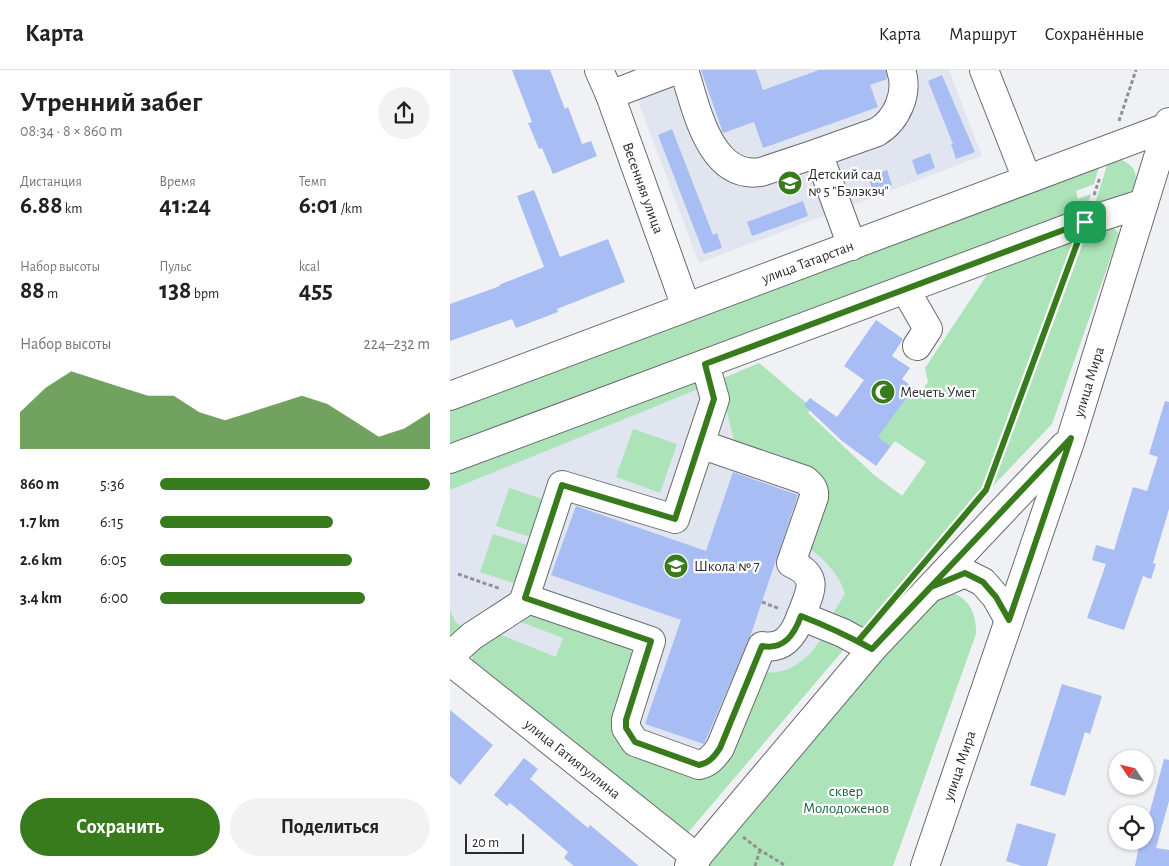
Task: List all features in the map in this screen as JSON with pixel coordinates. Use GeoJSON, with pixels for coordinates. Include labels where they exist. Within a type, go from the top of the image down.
{"type":"FeatureCollection","features":[{"type":"Feature","properties":{"kind":"street","name":"Весенняя улица"},"geometry":{"type":"LineString","coordinates":[[600,70],[686,307]]}},
{"type":"Feature","properties":{"kind":"street"},"geometry":{"type":"LineString","coordinates":[[610,95],[676,70]]}},
{"type":"Feature","properties":{"kind":"street"},"geometry":{"type":"LineString","coordinates":[[684,70],[712,148],[724,162],[751,174],[818,153],[884,128],[895,113],[903,95],[901,70]]}},
{"type":"Feature","properties":{"kind":"street"},"geometry":{"type":"LineString","coordinates":[[984,70],[1028,179]]}},
{"type":"Feature","properties":{"kind":"street","name":"улица Татарстан"},"geometry":{"type":"LineString","coordinates":[[450,396],[1109,149],[1168,125]]}},
{"type":"Feature","properties":{"kind":"street","name":"улица Мира"},"geometry":{"type":"LineString","coordinates":[[925,866],[1155,191],[1168,125]]}},
{"type":"Feature","properties":{"kind":"street"},"geometry":{"type":"LineString","coordinates":[[818,153],[852,246]]}},
{"type":"Feature","properties":{"kind":"street"},"geometry":{"type":"LineString","coordinates":[[450,459],[1085,222],[1155,191]]}},
{"type":"Feature","properties":{"kind":"street"},"geometry":{"type":"LineString","coordinates":[[905,289],[928,329],[917,346]]}},
{"type":"Feature","properties":{"kind":"street"},"geometry":{"type":"LineString","coordinates":[[450,657],[472,636],[523,603],[562,485],[675,519],[714,399],[705,364]]}},
{"type":"Feature","properties":{"kind":"street"},"geometry":{"type":"LineString","coordinates":[[693,862],[872,649],[1071,438]]}},
{"type":"Feature","properties":{"kind":"street"},"geometry":{"type":"LineString","coordinates":[[525,598],[651,641],[626,720],[626,728],[635,742],[699,765],[705,764],[713,758],[720,748],[762,646],[770,648],[782,644],[796,628],[801,616],[810,585],[810,577],[804,569],[791,563],[815,492],[805,480],[700,444]]}},
{"type":"Feature","properties":{"kind":"street"},"geometry":{"type":"LineString","coordinates":[[931,587],[965,573],[983,582],[996,597],[1009,620]]}},
{"type":"Feature","properties":{"kind":"street"},"geometry":{"type":"LineString","coordinates":[[801,616],[843,633],[872,649]]}},
{"type":"Feature","properties":{"kind":"street","name":"улица Гатиятуллина"},"geometry":{"type":"LineString","coordinates":[[450,657],[455,665],[693,862]]}},
{"type":"Feature","properties":{"kind":"path"},"geometry":{"type":"LineString","coordinates":[[973,506],[986,490],[1085,222],[1136,70]]}},
{"type":"Feature","properties":{"kind":"path"},"geometry":{"type":"LineString","coordinates":[[458,574],[525,598]]}},
{"type":"Feature","properties":{"kind":"path"},"geometry":{"type":"LineString","coordinates":[[725,823],[760,850],[786,866]]}},
{"type":"Feature","properties":{"kind":"path"},"geometry":{"type":"LineString","coordinates":[[755,866],[760,850]]}},
{"type":"Feature","properties":{"kind":"shaded area","name":"Детский сад № 5 \"Бэлэкэч\""},"geometry":{"type":"Polygon","coordinates":[[[647,70],[949,70],[982,156],[699,263],[629,77],[647,70]]]}},
{"type":"Feature","properties":{"kind":"shaded area","name":"Школа № 7"},"geometry":{"type":"Polygon","coordinates":[[[759,363],[811,407],[808,413],[874,475],[941,523],[692,806],[455,621],[450,610],[450,490],[759,363]]]}},
{"type":"Feature","properties":{"kind":"green space"},"geometry":{"type":"Polygon","coordinates":[[[1102,156],[1094,184],[1076,191],[1078,199],[1091,194],[1085,215],[450,453],[450,405],[1102,156]]]}},
{"type":"Feature","properties":{"kind":"green space"},"geometry":{"type":"Polygon","coordinates":[[[1110,156],[1121,159],[1133,168],[1136,178],[1135,184],[1131,192],[1126,196],[1093,210],[1110,156]]]}},
{"type":"Feature","properties":{"kind":"green space"},"geometry":{"type":"Polygon","coordinates":[[[1112,226],[1119,234],[1052,424],[992,487],[1089,227],[1112,226]]]}},
{"type":"Feature","properties":{"kind":"green space"},"geometry":{"type":"Polygon","coordinates":[[[1076,233],[983,486],[862,630],[835,617],[834,612],[845,594],[843,588],[830,567],[818,555],[807,548],[823,492],[736,448],[719,380],[759,363],[811,407],[808,413],[874,475],[902,496],[926,462],[895,441],[891,446],[868,430],[889,422],[914,388],[921,392],[928,382],[925,368],[997,260],[1076,233]]]}},
{"type":"Feature","properties":{"kind":"green space"},"geometry":{"type":"Polygon","coordinates":[[[700,378],[703,387],[450,490],[450,468],[700,378]]]}},
{"type":"Feature","properties":{"kind":"green space"},"geometry":{"type":"Polygon","coordinates":[[[633,429],[677,444],[660,493],[616,477],[633,429]]]}},
{"type":"Feature","properties":{"kind":"green space"},"geometry":{"type":"Polygon","coordinates":[[[509,488],[546,500],[533,538],[496,526],[509,488]]]}},
{"type":"Feature","properties":{"kind":"green space"},"geometry":{"type":"Polygon","coordinates":[[[493,534],[530,546],[517,584],[480,572],[493,534]]]}},
{"type":"Feature","properties":{"kind":"green space","name":"сквер Молодоженов"},"geometry":{"type":"Polygon","coordinates":[[[955,594],[961,597],[972,610],[976,634],[893,866],[704,866],[926,603],[955,594]]]}},
{"type":"Feature","properties":{"kind":"green space"},"geometry":{"type":"Polygon","coordinates":[[[450,610],[455,621],[466,631],[450,640],[450,610]]]}},
{"type":"Feature","properties":{"kind":"green space"},"geometry":{"type":"Polygon","coordinates":[[[531,610],[637,648],[618,712],[693,772],[762,672],[781,671],[799,663],[814,650],[823,633],[846,647],[685,836],[472,662],[473,649],[494,632],[556,657],[563,638],[518,621],[531,610]]]}},
{"type":"Feature","properties":{"kind":"building"},"geometry":{"type":"Polygon","coordinates":[[[512,70],[550,70],[565,109],[568,107],[582,144],[591,141],[597,156],[553,174],[542,148],[539,149],[528,123],[532,122],[512,70]]]}},
{"type":"Feature","properties":{"kind":"building"},"geometry":{"type":"Polygon","coordinates":[[[701,70],[756,70],[763,90],[819,70],[886,70],[887,79],[870,85],[878,107],[763,148],[754,122],[723,133],[701,70]]]}},
{"type":"Feature","properties":{"kind":"building"},"geometry":{"type":"Polygon","coordinates":[[[942,75],[975,152],[956,159],[951,144],[953,144],[928,81],[942,75]]]}},
{"type":"Feature","properties":{"kind":"building"},"geometry":{"type":"Polygon","coordinates":[[[672,129],[713,235],[717,233],[722,248],[704,254],[658,135],[672,129]]]}},
{"type":"Feature","properties":{"kind":"building"},"geometry":{"type":"Polygon","coordinates":[[[930,153],[935,168],[917,175],[912,160],[930,153]]]}},
{"type":"Feature","properties":{"kind":"building"},"geometry":{"type":"Polygon","coordinates":[[[887,170],[892,185],[873,191],[868,177],[887,170]]]}},
{"type":"Feature","properties":{"kind":"building"},"geometry":{"type":"Polygon","coordinates":[[[534,190],[560,257],[608,239],[625,282],[557,309],[558,312],[516,328],[512,319],[450,341],[450,304],[500,286],[544,267],[517,196],[534,190]]]}},
{"type":"Feature","properties":{"kind":"building"},"geometry":{"type":"Polygon","coordinates":[[[803,201],[808,216],[752,236],[747,222],[803,201]]]}},
{"type":"Feature","properties":{"kind":"building"},"geometry":{"type":"Polygon","coordinates":[[[876,320],[903,339],[892,356],[910,368],[902,379],[914,388],[878,437],[891,446],[876,466],[842,441],[804,405],[810,398],[837,417],[864,380],[844,366],[876,320]]]}},
{"type":"Feature","properties":{"kind":"building"},"geometry":{"type":"Polygon","coordinates":[[[1165,401],[1169,402],[1169,509],[1153,563],[1156,564],[1151,579],[1143,576],[1124,630],[1087,618],[1106,564],[1092,560],[1096,545],[1114,550],[1133,487],[1147,491],[1158,457],[1149,454],[1165,401]]]}},
{"type":"Feature","properties":{"kind":"building","name":"Школа № 7"},"geometry":{"type":"Polygon","coordinates":[[[733,472],[798,495],[750,637],[704,744],[645,724],[681,620],[551,575],[576,506],[706,551],[733,472]]]}},
{"type":"Feature","properties":{"kind":"building"},"geometry":{"type":"Polygon","coordinates":[[[1062,684],[1102,696],[1090,734],[1085,732],[1065,796],[1030,785],[1062,684]]]}},
{"type":"Feature","properties":{"kind":"building"},"geometry":{"type":"Polygon","coordinates":[[[450,710],[493,745],[460,785],[450,776],[450,710]]]}},
{"type":"Feature","properties":{"kind":"building"},"geometry":{"type":"Polygon","coordinates":[[[524,758],[538,769],[530,779],[588,828],[590,825],[639,866],[574,866],[564,858],[568,852],[510,803],[507,806],[494,795],[524,758]]]}},
{"type":"Feature","properties":{"kind":"building"},"geometry":{"type":"Polygon","coordinates":[[[1164,759],[1169,760],[1169,801],[1156,848],[1169,850],[1169,866],[1135,866],[1138,850],[1154,850],[1154,805],[1152,805],[1164,759]]]}},
{"type":"Feature","properties":{"kind":"building"},"geometry":{"type":"Polygon","coordinates":[[[1017,823],[1056,834],[1047,866],[1022,866],[1006,861],[1017,823]]]}},
{"type":"Feature","properties":{"kind":"place","name":"Детский сад № 5 \"Бэлэкэч\""},"geometry":{"type":"Point","coordinates":[790,183]}},
{"type":"Feature","properties":{"kind":"place","name":"Мечеть Умет"},"geometry":{"type":"Point","coordinates":[883,392]}},
{"type":"Feature","properties":{"kind":"place","name":"Школа № 7"},"geometry":{"type":"Point","coordinates":[676,566]}},
{"type":"Feature","properties":{"kind":"route"},"geometry":{"type":"LineString","coordinates":[[1085,222],[705,364],[714,399],[675,519],[562,485],[525,598],[651,641],[626,720],[626,728],[635,742],[699,765],[705,764],[713,758],[720,748],[762,646],[770,648],[782,644],[790,637],[801,616],[843,633],[872,649],[931,587],[965,573],[983,582],[996,597],[1009,620],[1071,438],[872,649],[858,641],[986,490],[1085,222]]}}]}
